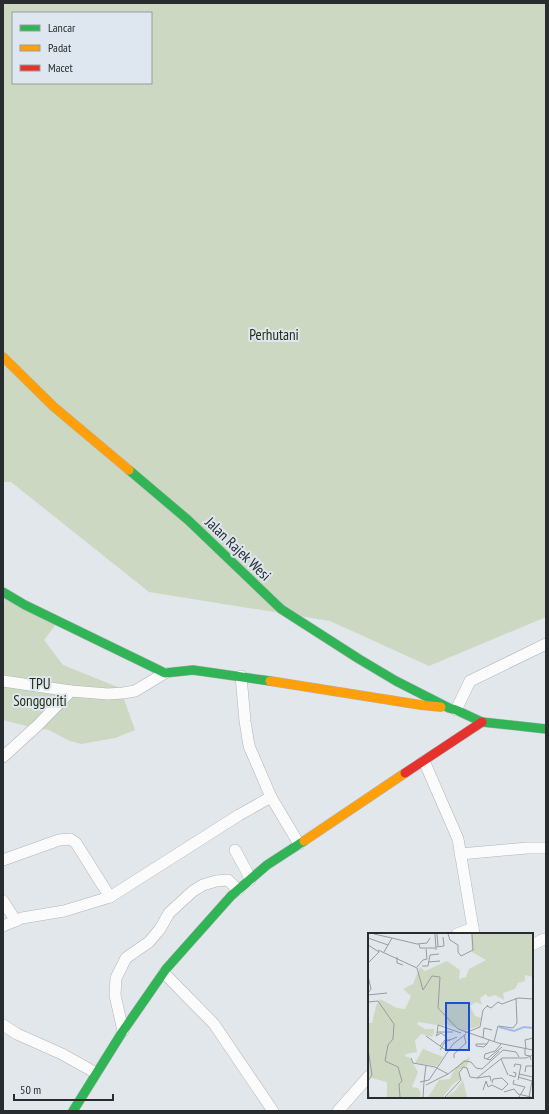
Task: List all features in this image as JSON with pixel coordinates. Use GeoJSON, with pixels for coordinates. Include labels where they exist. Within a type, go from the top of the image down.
{"type":"FeatureCollection","features":[{"type":"Feature","properties":{"kind":"street","name":"Jalan Rajek Wesi"},"geometry":{"type":"LineString","coordinates":[[3,357],[54,407],[188,520],[281,609],[396,681],[452,709],[482,722],[546,729]]}},
{"type":"Feature","properties":{"kind":"street"},"geometry":{"type":"LineString","coordinates":[[3,592],[25,605],[165,673]]}},
{"type":"Feature","properties":{"kind":"street"},"geometry":{"type":"LineString","coordinates":[[3,681],[70,691],[108,694],[135,691],[165,673],[193,670],[241,676],[452,709],[470,680],[546,644]]}},
{"type":"Feature","properties":{"kind":"street"},"geometry":{"type":"LineString","coordinates":[[241,676],[249,746],[271,797],[299,844]]}},
{"type":"Feature","properties":{"kind":"street"},"geometry":{"type":"LineString","coordinates":[[3,756],[38,725],[70,691]]}},
{"type":"Feature","properties":{"kind":"street"},"geometry":{"type":"LineString","coordinates":[[73,1111],[123,1032],[164,973],[231,896],[267,866],[482,722]]}},
{"type":"Feature","properties":{"kind":"street"},"geometry":{"type":"LineString","coordinates":[[424,761],[458,839],[474,931],[463,933]]}},
{"type":"Feature","properties":{"kind":"street"},"geometry":{"type":"LineString","coordinates":[[3,926],[22,918],[64,911],[110,897],[239,815],[271,797]]}},
{"type":"Feature","properties":{"kind":"street"},"geometry":{"type":"LineString","coordinates":[[3,860],[59,840],[70,839],[76,843],[110,897]]}},
{"type":"Feature","properties":{"kind":"street"},"geometry":{"type":"LineString","coordinates":[[460,854],[527,848],[546,848]]}},
{"type":"Feature","properties":{"kind":"street"},"geometry":{"type":"LineString","coordinates":[[235,850],[250,880]]}},
{"type":"Feature","properties":{"kind":"street"},"geometry":{"type":"LineString","coordinates":[[123,1032],[115,995],[116,978],[126,958],[149,942],[160,929],[170,913],[193,891],[203,885],[216,881],[228,880],[238,890]]}},
{"type":"Feature","properties":{"kind":"street"},"geometry":{"type":"LineString","coordinates":[[3,902],[16,921]]}},
{"type":"Feature","properties":{"kind":"street"},"geometry":{"type":"LineString","coordinates":[[533,944],[544,939]]}},
{"type":"Feature","properties":{"kind":"street"},"geometry":{"type":"LineString","coordinates":[[164,973],[214,1024],[273,1111]]}},
{"type":"Feature","properties":{"kind":"street"},"geometry":{"type":"LineString","coordinates":[[3,1025],[18,1034],[62,1054],[96,1073]]}},
{"type":"Feature","properties":{"kind":"street"},"geometry":{"type":"LineString","coordinates":[[338,1111],[368,1077]]}},
{"type":"Feature","properties":{"kind":"green space","name":"Perhutani"},"geometry":{"type":"Polygon","coordinates":[[[3,3],[546,3],[546,617],[429,666],[330,621],[149,592],[11,482],[3,482],[3,3]]]}},
{"type":"Feature","properties":{"kind":"green space","name":"TPU Songgoriti"},"geometry":{"type":"Polygon","coordinates":[[[3,596],[56,624],[44,640],[63,665],[120,688],[135,730],[115,738],[81,744],[70,741],[49,730],[3,720],[3,596]]]}},
{"type":"Feature","properties":{"kind":"traffic: fast"},"geometry":{"type":"LineString","coordinates":[[129,470],[188,520],[281,609],[359,659],[396,681],[449,708],[482,722],[546,729]]}},
{"type":"Feature","properties":{"kind":"traffic: fast"},"geometry":{"type":"LineString","coordinates":[[3,592],[25,605],[165,673],[193,670],[270,681]]}},
{"type":"Feature","properties":{"kind":"traffic: fast"},"geometry":{"type":"LineString","coordinates":[[73,1111],[123,1031],[166,969],[231,896],[267,865],[304,841]]}},
{"type":"Feature","properties":{"kind":"traffic: slow"},"geometry":{"type":"LineString","coordinates":[[3,357],[54,407],[129,470]]}},
{"type":"Feature","properties":{"kind":"traffic: slow"},"geometry":{"type":"LineString","coordinates":[[270,681],[441,707]]}},
{"type":"Feature","properties":{"kind":"traffic: slow"},"geometry":{"type":"LineString","coordinates":[[304,841],[405,773]]}},
{"type":"Feature","properties":{"kind":"traffic: jam"},"geometry":{"type":"LineString","coordinates":[[405,773],[482,722]]}}]}
